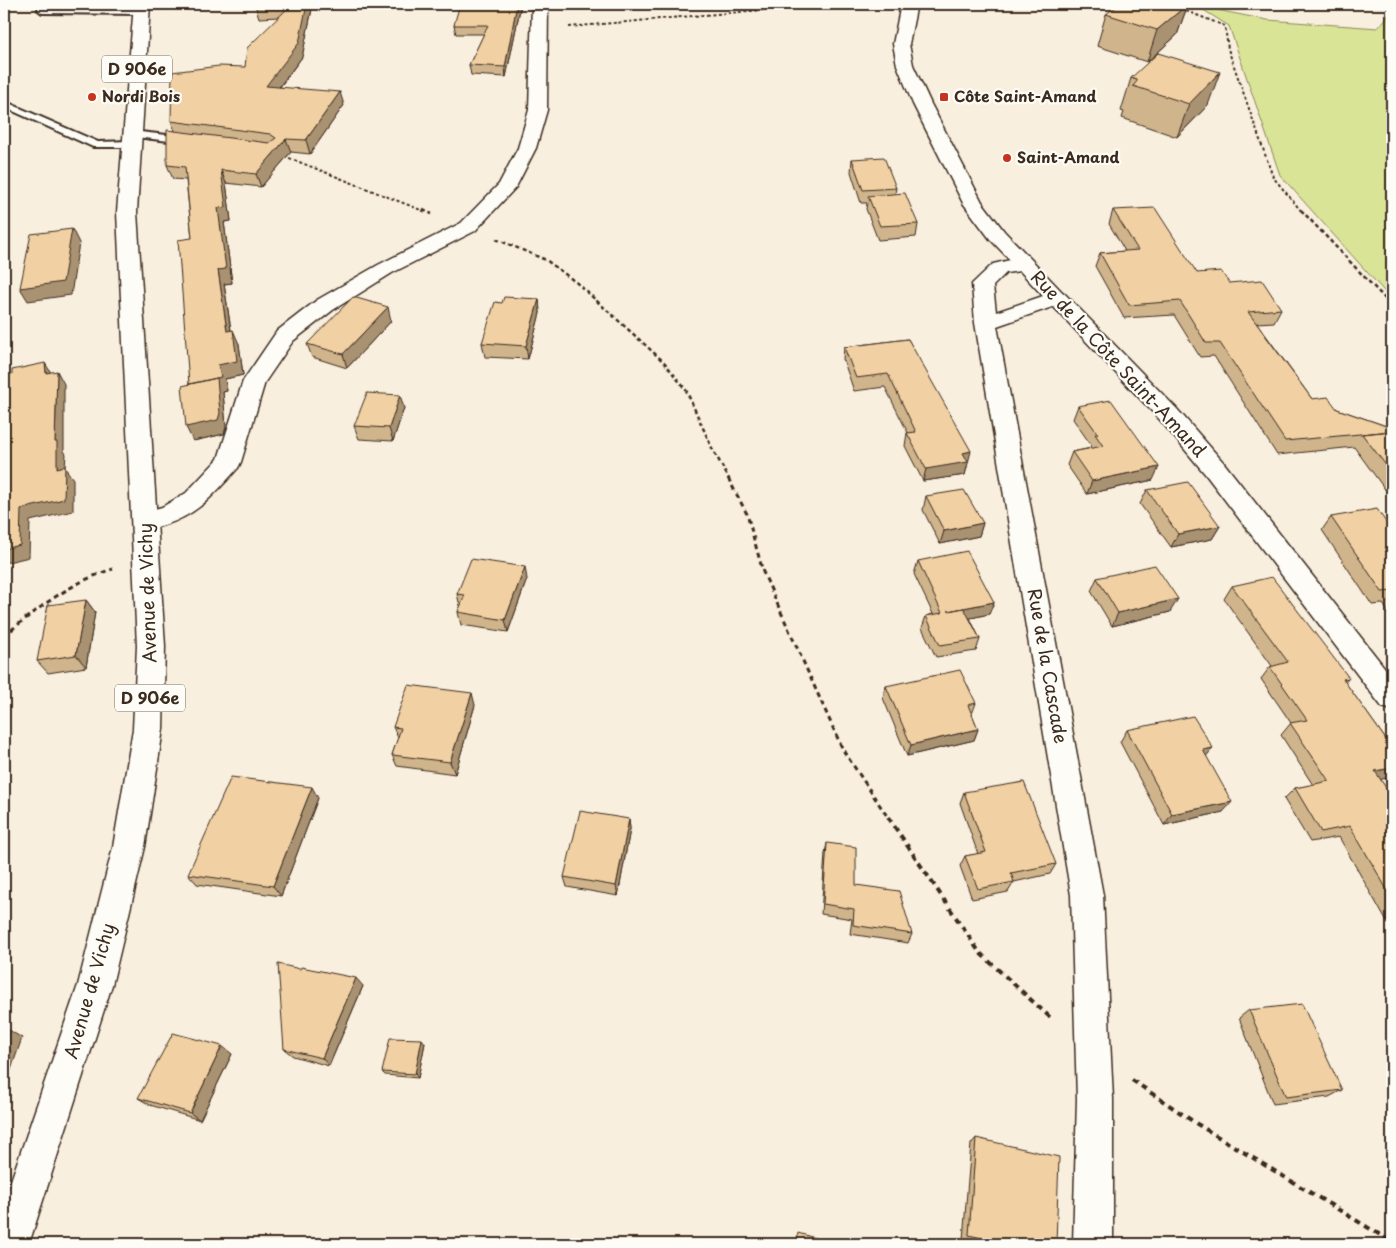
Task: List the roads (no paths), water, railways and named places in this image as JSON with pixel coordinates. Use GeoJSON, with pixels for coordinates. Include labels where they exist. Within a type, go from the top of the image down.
{"type":"FeatureCollection","features":[{"type":"Feature","properties":{"kind":"main road"},"geometry":{"type":"LineString","coordinates":[[146,521],[170,514],[195,499],[229,462],[254,380],[286,336],[325,305],[385,269],[468,227],[507,187],[527,148],[538,110],[540,4]]}},
{"type":"Feature","properties":{"kind":"main road","name":"Rue de la Côte Saint-Amand"},"geometry":{"type":"LineString","coordinates":[[909,4],[901,44],[905,64],[922,104],[973,203],[998,235],[1169,415],[1215,469],[1392,698]]}},
{"type":"Feature","properties":{"kind":"main road","name":"D 906e"},"geometry":{"type":"LineString","coordinates":[[131,139],[142,7]]}},
{"type":"Feature","properties":{"kind":"main road","name":"Avenue de Vichy"},"geometry":{"type":"LineString","coordinates":[[9,1244],[95,985],[129,847],[148,729],[151,646],[146,521],[137,423],[127,212],[131,139]]}},
{"type":"Feature","properties":{"kind":"main road","name":"Rue de la Cascade"},"geometry":{"type":"LineString","coordinates":[[1025,264],[1000,268],[982,284],[986,323],[1087,895],[1095,1099],[1093,1244]]}},
{"type":"Feature","properties":{"kind":"main road"},"geometry":{"type":"LineString","coordinates":[[986,323],[1057,298]]}},
{"type":"Feature","properties":{"kind":"lane"},"geometry":{"type":"LineString","coordinates":[[43,4],[42,10],[142,7]]}},
{"type":"Feature","properties":{"kind":"lane"},"geometry":{"type":"LineString","coordinates":[[4,104],[97,145],[131,139],[196,142]]}},
{"type":"Feature","properties":{"kind":"place","name":"Nordi Bois"},"geometry":{"type":"Point","coordinates":[92,97]}},
{"type":"Feature","properties":{"kind":"place","name":"Côte Saint-Amand"},"geometry":{"type":"Point","coordinates":[944,97]}},
{"type":"Feature","properties":{"kind":"place","name":"Saint-Amand"},"geometry":{"type":"Point","coordinates":[1007,158]}}]}
